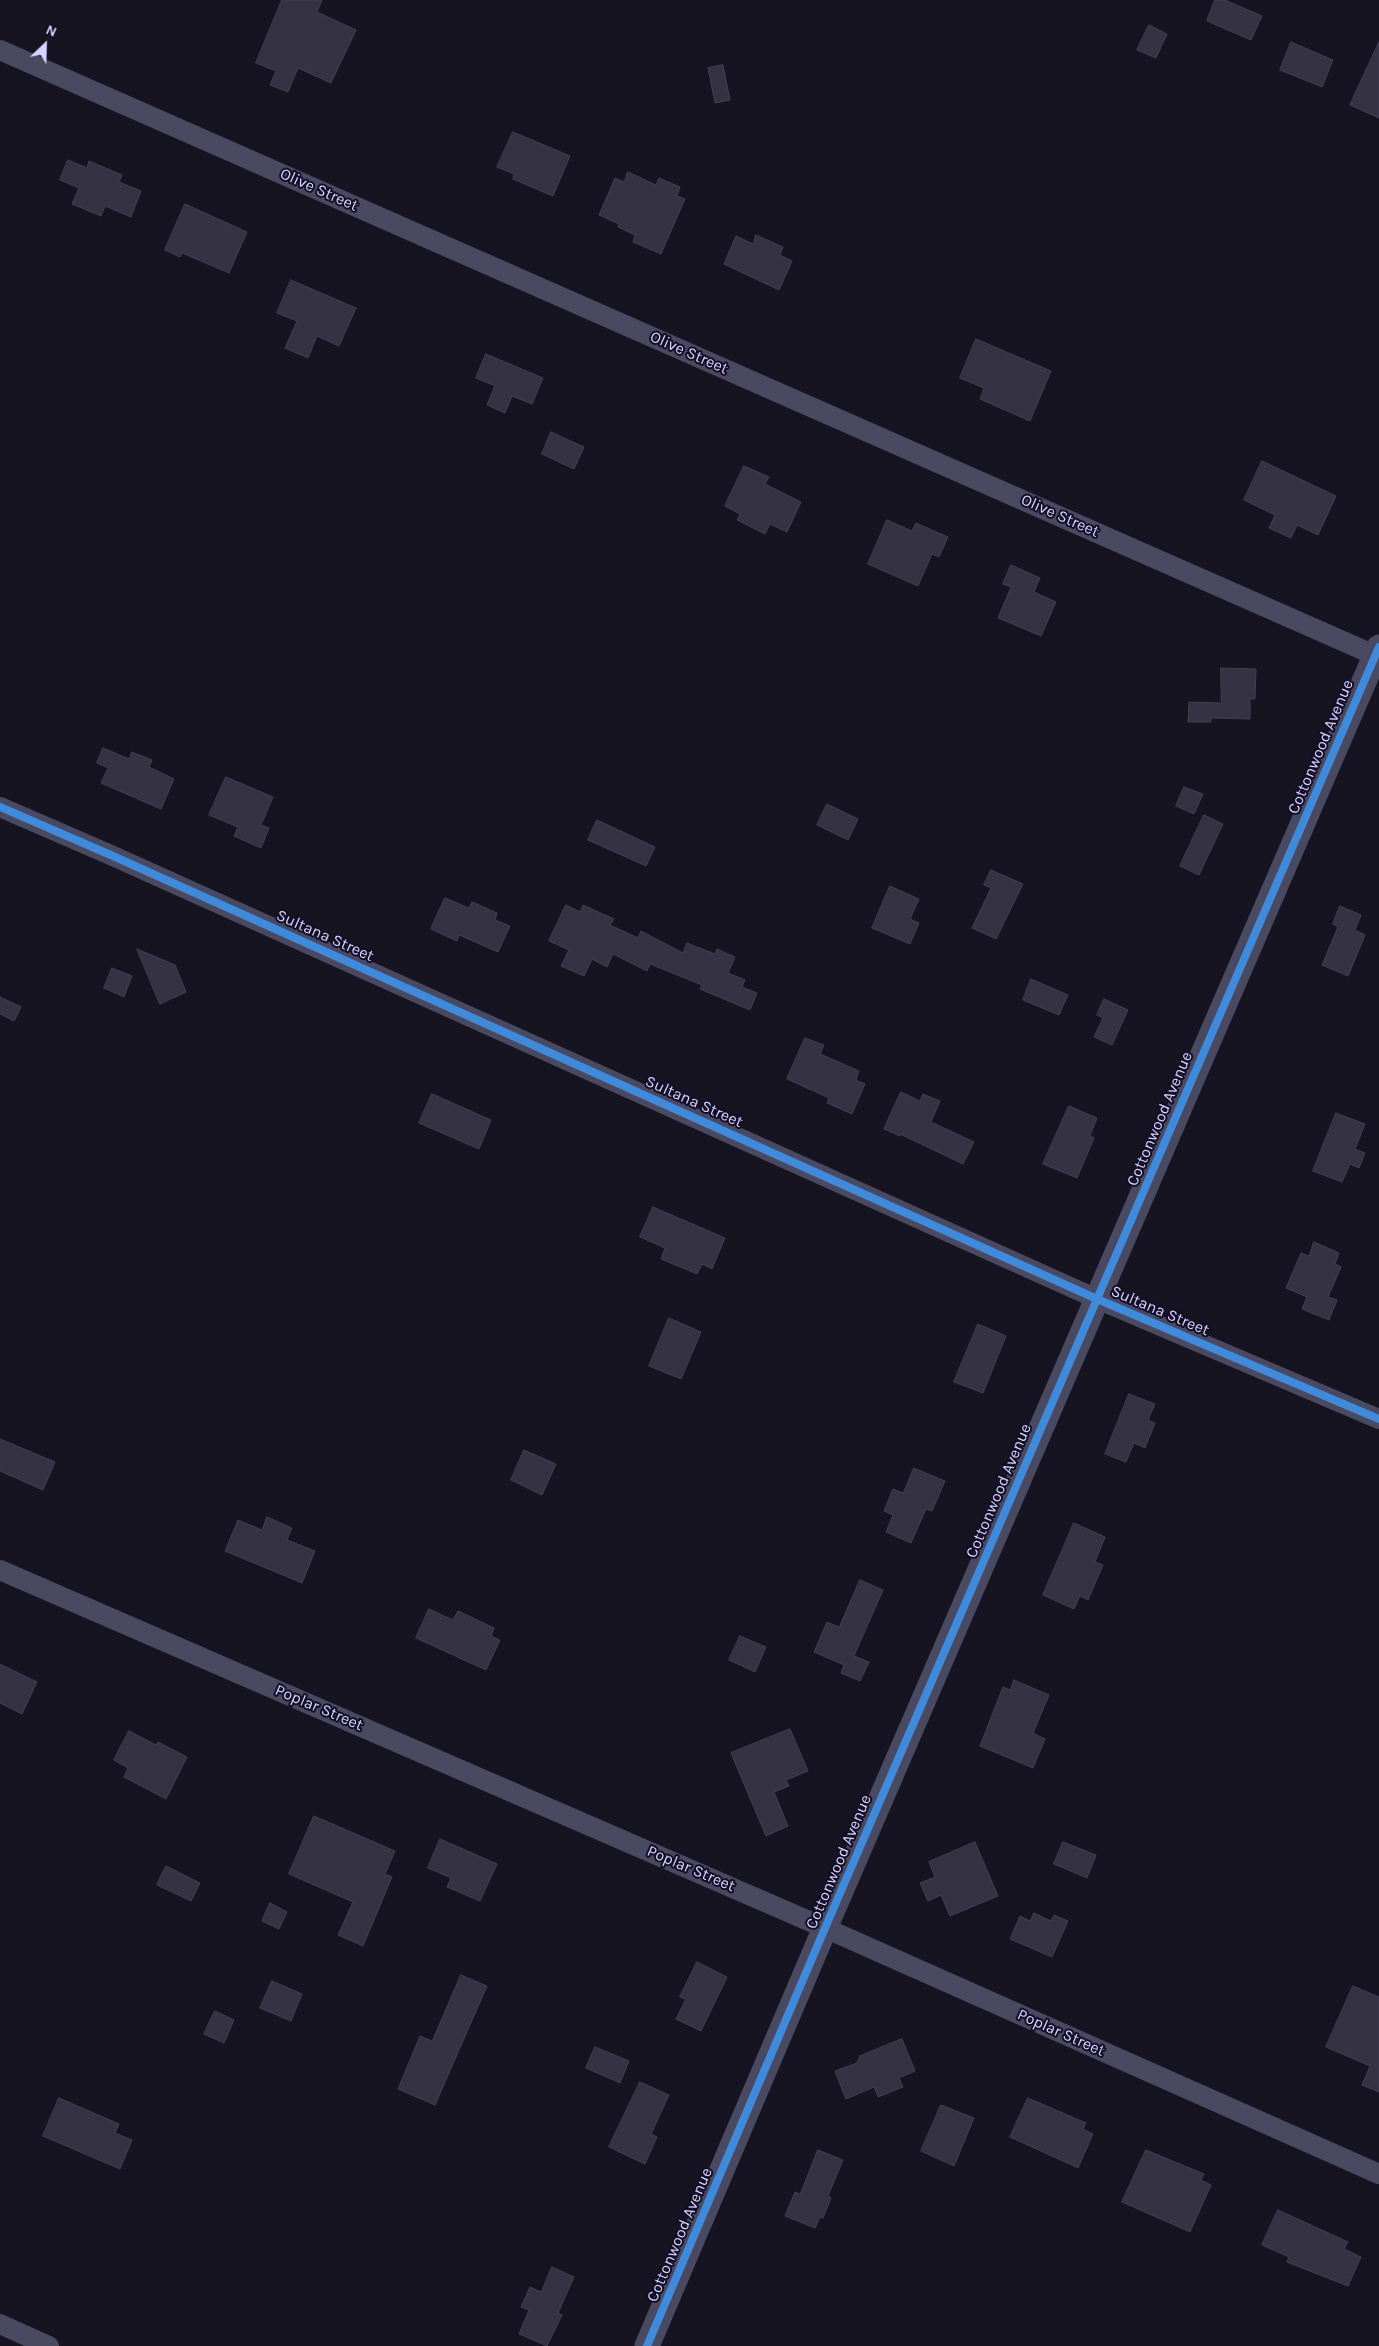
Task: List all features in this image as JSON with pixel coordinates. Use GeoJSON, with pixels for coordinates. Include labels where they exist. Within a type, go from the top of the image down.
{"type":"FeatureCollection","features":[{"type":"Feature","properties":{"kind":"street","name":"Olive Street"},"geometry":{"type":"LineString","coordinates":[[0,50],[1378,653]]}},
{"type":"Feature","properties":{"kind":"street","name":"Cottonwood Avenue"},"geometry":{"type":"LineString","coordinates":[[647,2346],[825,1928],[1378,653]]}},
{"type":"Feature","properties":{"kind":"street","name":"Sultana Street"},"geometry":{"type":"LineString","coordinates":[[0,807],[113,856],[1097,1299],[1379,1419]]}},
{"type":"Feature","properties":{"kind":"street","name":"Poplar Street"},"geometry":{"type":"LineString","coordinates":[[0,1570],[825,1928],[1379,2174]]}},
{"type":"Feature","properties":{"kind":"street"},"geometry":{"type":"LineString","coordinates":[[0,2324],[49,2346]]}},
{"type":"Feature","properties":{"kind":"building"},"geometry":{"type":"Polygon","coordinates":[[[282,0],[322,0],[317,12],[356,30],[331,83],[298,68],[288,92],[270,85],[276,71],[256,63],[282,0]]]}},
{"type":"Feature","properties":{"kind":"building"},"geometry":{"type":"Polygon","coordinates":[[[1215,0],[1225,0],[1262,16],[1251,40],[1207,21],[1215,0]]]}},
{"type":"Feature","properties":{"kind":"building"},"geometry":{"type":"Polygon","coordinates":[[[1149,25],[1167,34],[1156,58],[1137,50],[1149,25]]]}},
{"type":"Feature","properties":{"kind":"building"},"geometry":{"type":"Polygon","coordinates":[[[1291,42],[1333,60],[1322,87],[1280,70],[1291,42]]]}},
{"type":"Feature","properties":{"kind":"building"},"geometry":{"type":"Polygon","coordinates":[[[1379,42],[1379,118],[1350,105],[1379,42]]]}},
{"type":"Feature","properties":{"kind":"building"},"geometry":{"type":"Polygon","coordinates":[[[723,65],[730,100],[715,103],[708,68],[723,65]]]}},
{"type":"Feature","properties":{"kind":"building"},"geometry":{"type":"Polygon","coordinates":[[[513,132],[570,156],[553,196],[513,179],[514,174],[497,167],[513,132]]]}},
{"type":"Feature","properties":{"kind":"building"},"geometry":{"type":"Polygon","coordinates":[[[68,160],[87,168],[89,161],[122,175],[119,182],[141,191],[131,217],[105,206],[101,216],[72,204],[79,188],[60,180],[68,160]]]}},
{"type":"Feature","properties":{"kind":"building"},"geometry":{"type":"Polygon","coordinates":[[[628,172],[656,185],[659,178],[680,187],[677,196],[685,199],[661,254],[633,242],[635,235],[618,227],[619,224],[599,215],[615,178],[624,182],[628,172]]]}},
{"type":"Feature","properties":{"kind":"building"},"geometry":{"type":"Polygon","coordinates":[[[185,204],[247,232],[229,273],[182,253],[180,257],[165,250],[185,204]]]}},
{"type":"Feature","properties":{"kind":"building"},"geometry":{"type":"Polygon","coordinates":[[[756,235],[783,247],[780,255],[792,261],[779,290],[724,264],[736,236],[753,244],[756,235]]]}},
{"type":"Feature","properties":{"kind":"building"},"geometry":{"type":"Polygon","coordinates":[[[291,280],[356,308],[339,346],[317,336],[308,358],[285,348],[297,321],[277,313],[291,280]]]}},
{"type":"Feature","properties":{"kind":"building"},"geometry":{"type":"Polygon","coordinates":[[[976,339],[1051,371],[1030,421],[980,399],[984,388],[960,378],[976,339]]]}},
{"type":"Feature","properties":{"kind":"building"},"geometry":{"type":"Polygon","coordinates":[[[486,354],[543,378],[532,404],[512,396],[505,413],[487,405],[495,386],[476,378],[486,354]]]}},
{"type":"Feature","properties":{"kind":"building"},"geometry":{"type":"Polygon","coordinates":[[[551,432],[584,447],[574,469],[542,454],[551,432]]]}},
{"type":"Feature","properties":{"kind":"building"},"geometry":{"type":"Polygon","coordinates":[[[1262,461],[1336,496],[1318,535],[1297,525],[1291,538],[1269,528],[1275,515],[1244,500],[1262,461]]]}},
{"type":"Feature","properties":{"kind":"building"},"geometry":{"type":"Polygon","coordinates":[[[744,466],[769,477],[765,484],[801,502],[787,532],[770,524],[765,534],[737,520],[740,514],[725,506],[744,466]]]}},
{"type":"Feature","properties":{"kind":"building"},"geometry":{"type":"Polygon","coordinates":[[[887,520],[912,531],[916,523],[948,537],[939,557],[932,554],[918,586],[868,564],[887,520]]]}},
{"type":"Feature","properties":{"kind":"building"},"geometry":{"type":"Polygon","coordinates":[[[1011,565],[1040,578],[1034,592],[1056,602],[1041,636],[998,618],[1011,587],[1003,584],[1011,565]]]}},
{"type":"Feature","properties":{"kind":"building"},"geometry":{"type":"Polygon","coordinates":[[[1221,668],[1256,669],[1255,699],[1250,699],[1250,719],[1211,718],[1211,722],[1188,722],[1189,702],[1221,703],[1221,668]]]}},
{"type":"Feature","properties":{"kind":"building"},"geometry":{"type":"Polygon","coordinates":[[[103,748],[129,759],[132,752],[152,760],[149,767],[174,779],[161,809],[101,783],[108,768],[97,763],[103,748]]]}},
{"type":"Feature","properties":{"kind":"building"},"geometry":{"type":"Polygon","coordinates":[[[226,777],[273,797],[261,825],[269,828],[261,848],[234,836],[238,827],[209,815],[226,777]]]}},
{"type":"Feature","properties":{"kind":"building"},"geometry":{"type":"Polygon","coordinates":[[[1184,787],[1203,794],[1194,814],[1176,806],[1184,787]]]}},
{"type":"Feature","properties":{"kind":"building"},"geometry":{"type":"Polygon","coordinates":[[[827,804],[858,819],[848,840],[817,825],[827,804]]]}},
{"type":"Feature","properties":{"kind":"building"},"geometry":{"type":"Polygon","coordinates":[[[1204,815],[1223,824],[1199,875],[1180,866],[1204,815]]]}},
{"type":"Feature","properties":{"kind":"building"},"geometry":{"type":"Polygon","coordinates":[[[597,820],[655,847],[646,866],[588,840],[597,820]]]}},
{"type":"Feature","properties":{"kind":"building"},"geometry":{"type":"Polygon","coordinates":[[[991,870],[1023,884],[996,939],[972,928],[991,888],[984,885],[991,870]]]}},
{"type":"Feature","properties":{"kind":"building"},"geometry":{"type":"Polygon","coordinates":[[[890,886],[919,899],[910,919],[919,923],[910,944],[872,928],[890,886]]]}},
{"type":"Feature","properties":{"kind":"building"},"geometry":{"type":"Polygon","coordinates":[[[445,898],[469,908],[472,902],[497,913],[495,920],[510,926],[498,952],[459,935],[457,941],[431,929],[445,898]]]}},
{"type":"Feature","properties":{"kind":"building"},"geometry":{"type":"Polygon","coordinates":[[[566,905],[580,912],[583,905],[614,919],[610,925],[638,938],[641,931],[683,953],[687,943],[715,954],[717,949],[735,957],[728,973],[745,980],[742,987],[757,993],[750,1010],[700,989],[702,985],[650,964],[647,971],[613,954],[607,967],[592,959],[584,976],[561,966],[569,950],[549,941],[566,905]]]}},
{"type":"Feature","properties":{"kind":"building"},"geometry":{"type":"Polygon","coordinates":[[[1340,906],[1361,915],[1355,930],[1365,935],[1348,976],[1322,965],[1338,927],[1333,924],[1340,906]]]}},
{"type":"Feature","properties":{"kind":"building"},"geometry":{"type":"Polygon","coordinates":[[[137,949],[175,965],[186,992],[160,1004],[137,949]]]}},
{"type":"Feature","properties":{"kind":"building"},"geometry":{"type":"Polygon","coordinates":[[[112,968],[132,976],[124,997],[104,988],[112,968]]]}},
{"type":"Feature","properties":{"kind":"building"},"geometry":{"type":"Polygon","coordinates":[[[1031,979],[1068,995],[1059,1015],[1023,1000],[1031,979]]]}},
{"type":"Feature","properties":{"kind":"building"},"geometry":{"type":"Polygon","coordinates":[[[0,997],[21,1007],[14,1021],[0,1014],[0,997]]]}},
{"type":"Feature","properties":{"kind":"building"},"geometry":{"type":"Polygon","coordinates":[[[1104,999],[1128,1010],[1112,1045],[1094,1037],[1103,1018],[1097,1015],[1104,999]]]}},
{"type":"Feature","properties":{"kind":"building"},"geometry":{"type":"Polygon","coordinates":[[[805,1038],[824,1045],[820,1054],[859,1071],[856,1080],[865,1084],[852,1114],[827,1103],[829,1098],[787,1079],[805,1038]]]}},
{"type":"Feature","properties":{"kind":"building"},"geometry":{"type":"Polygon","coordinates":[[[901,1092],[920,1101],[923,1094],[940,1101],[931,1122],[974,1142],[963,1164],[900,1134],[900,1136],[884,1129],[901,1092]]]}},
{"type":"Feature","properties":{"kind":"building"},"geometry":{"type":"Polygon","coordinates":[[[432,1094],[491,1120],[479,1149],[419,1123],[432,1094]]]}},
{"type":"Feature","properties":{"kind":"building"},"geometry":{"type":"Polygon","coordinates":[[[1069,1106],[1097,1118],[1090,1136],[1094,1138],[1077,1178],[1043,1164],[1069,1106]]]}},
{"type":"Feature","properties":{"kind":"building"},"geometry":{"type":"Polygon","coordinates":[[[1336,1113],[1365,1124],[1355,1149],[1365,1153],[1359,1168],[1350,1164],[1342,1182],[1313,1171],[1336,1113]]]}},
{"type":"Feature","properties":{"kind":"building"},"geometry":{"type":"Polygon","coordinates":[[[653,1207],[725,1238],[712,1269],[702,1264],[697,1274],[661,1259],[665,1248],[640,1237],[653,1207]]]}},
{"type":"Feature","properties":{"kind":"building"},"geometry":{"type":"Polygon","coordinates":[[[1314,1242],[1339,1253],[1335,1264],[1341,1267],[1328,1297],[1337,1300],[1329,1320],[1302,1309],[1307,1297],[1286,1288],[1301,1253],[1309,1256],[1314,1242]]]}},
{"type":"Feature","properties":{"kind":"building"},"geometry":{"type":"Polygon","coordinates":[[[669,1318],[701,1332],[681,1379],[649,1366],[669,1318]]]}},
{"type":"Feature","properties":{"kind":"building"},"geometry":{"type":"Polygon","coordinates":[[[978,1324],[1006,1336],[983,1393],[954,1382],[978,1324]]]}},
{"type":"Feature","properties":{"kind":"building"},"geometry":{"type":"Polygon","coordinates":[[[1129,1394],[1155,1404],[1148,1420],[1155,1423],[1145,1448],[1134,1443],[1126,1462],[1105,1454],[1129,1394]]]}},
{"type":"Feature","properties":{"kind":"building"},"geometry":{"type":"Polygon","coordinates":[[[0,1439],[55,1462],[43,1490],[0,1471],[0,1439]]]}},
{"type":"Feature","properties":{"kind":"building"},"geometry":{"type":"Polygon","coordinates":[[[524,1450],[556,1464],[542,1495],[511,1480],[524,1450]]]}},
{"type":"Feature","properties":{"kind":"building"},"geometry":{"type":"Polygon","coordinates":[[[914,1468],[945,1481],[932,1511],[926,1509],[911,1543],[886,1532],[893,1515],[884,1511],[893,1489],[903,1493],[914,1468]]]}},
{"type":"Feature","properties":{"kind":"building"},"geometry":{"type":"Polygon","coordinates":[[[267,1517],[292,1528],[287,1540],[315,1551],[302,1583],[225,1551],[238,1520],[262,1530],[267,1517]]]}},
{"type":"Feature","properties":{"kind":"building"},"geometry":{"type":"Polygon","coordinates":[[[1074,1523],[1105,1537],[1095,1562],[1103,1565],[1088,1600],[1080,1596],[1074,1609],[1043,1595],[1074,1523]]]}},
{"type":"Feature","properties":{"kind":"building"},"geometry":{"type":"Polygon","coordinates":[[[860,1580],[883,1590],[854,1656],[869,1662],[860,1681],[841,1673],[844,1665],[814,1652],[827,1622],[839,1627],[860,1580]]]}},
{"type":"Feature","properties":{"kind":"building"},"geometry":{"type":"Polygon","coordinates":[[[429,1609],[453,1620],[458,1611],[494,1628],[491,1636],[500,1640],[486,1670],[416,1638],[429,1609]]]}},
{"type":"Feature","properties":{"kind":"building"},"geometry":{"type":"Polygon","coordinates":[[[740,1636],[766,1647],[755,1672],[729,1660],[740,1636]]]}},
{"type":"Feature","properties":{"kind":"building"},"geometry":{"type":"Polygon","coordinates":[[[0,1664],[37,1682],[22,1714],[0,1703],[0,1664]]]}},
{"type":"Feature","properties":{"kind":"building"},"geometry":{"type":"Polygon","coordinates":[[[1014,1680],[1049,1695],[1033,1733],[1045,1739],[1033,1768],[980,1746],[1003,1687],[1010,1690],[1014,1680]]]}},
{"type":"Feature","properties":{"kind":"building"},"geometry":{"type":"Polygon","coordinates":[[[790,1729],[808,1771],[786,1780],[789,1786],[774,1792],[788,1826],[766,1836],[731,1753],[790,1729]]]}},
{"type":"Feature","properties":{"kind":"building"},"geometry":{"type":"Polygon","coordinates":[[[129,1731],[156,1745],[158,1742],[187,1757],[166,1799],[124,1777],[128,1768],[114,1760],[129,1731]]]}},
{"type":"Feature","properties":{"kind":"building"},"geometry":{"type":"Polygon","coordinates":[[[314,1816],[395,1851],[385,1874],[392,1877],[363,1946],[338,1935],[353,1902],[289,1874],[314,1816]]]}},
{"type":"Feature","properties":{"kind":"building"},"geometry":{"type":"Polygon","coordinates":[[[440,1839],[497,1864],[480,1901],[447,1887],[451,1878],[428,1868],[440,1839]]]}},
{"type":"Feature","properties":{"kind":"building"},"geometry":{"type":"Polygon","coordinates":[[[975,1842],[998,1896],[950,1916],[941,1895],[928,1901],[920,1883],[935,1877],[929,1862],[975,1842]]]}},
{"type":"Feature","properties":{"kind":"building"},"geometry":{"type":"Polygon","coordinates":[[[1063,1842],[1096,1855],[1087,1878],[1054,1864],[1063,1842]]]}},
{"type":"Feature","properties":{"kind":"building"},"geometry":{"type":"Polygon","coordinates":[[[166,1866],[200,1883],[191,1901],[157,1885],[166,1866]]]}},
{"type":"Feature","properties":{"kind":"building"},"geometry":{"type":"Polygon","coordinates":[[[270,1903],[287,1912],[279,1929],[262,1921],[270,1903]]]}},
{"type":"Feature","properties":{"kind":"building"},"geometry":{"type":"Polygon","coordinates":[[[1034,1913],[1051,1921],[1054,1915],[1068,1921],[1052,1957],[1010,1939],[1020,1916],[1030,1921],[1034,1913]]]}},
{"type":"Feature","properties":{"kind":"building"},"geometry":{"type":"Polygon","coordinates":[[[697,1962],[727,1977],[701,2031],[676,2019],[686,1999],[680,1997],[697,1962]]]}},
{"type":"Feature","properties":{"kind":"building"},"geometry":{"type":"Polygon","coordinates":[[[461,1975],[487,1986],[435,2105],[398,2089],[420,2036],[432,2041],[461,1975]]]}},
{"type":"Feature","properties":{"kind":"building"},"geometry":{"type":"Polygon","coordinates":[[[272,1981],[302,1994],[291,2021],[260,2008],[272,1981]]]}},
{"type":"Feature","properties":{"kind":"building"},"geometry":{"type":"Polygon","coordinates":[[[1353,1986],[1379,1997],[1379,2092],[1362,2085],[1370,2066],[1326,2047],[1353,1986]]]}},
{"type":"Feature","properties":{"kind":"building"},"geometry":{"type":"Polygon","coordinates":[[[215,2011],[234,2020],[224,2043],[204,2034],[215,2011]]]}},
{"type":"Feature","properties":{"kind":"building"},"geometry":{"type":"Polygon","coordinates":[[[902,2039],[915,2071],[899,2078],[903,2087],[878,2097],[874,2087],[846,2099],[835,2071],[857,2063],[860,2056],[902,2039]]]}},
{"type":"Feature","properties":{"kind":"building"},"geometry":{"type":"Polygon","coordinates":[[[595,2047],[629,2061],[620,2083],[586,2068],[595,2047]]]}},
{"type":"Feature","properties":{"kind":"building"},"geometry":{"type":"Polygon","coordinates":[[[640,2082],[669,2095],[651,2134],[657,2137],[645,2164],[609,2147],[640,2082]]]}},
{"type":"Feature","properties":{"kind":"building"},"geometry":{"type":"Polygon","coordinates":[[[59,2098],[119,2124],[115,2133],[132,2140],[120,2169],[43,2136],[59,2098]]]}},
{"type":"Feature","properties":{"kind":"building"},"geometry":{"type":"Polygon","coordinates":[[[1028,2098],[1086,2123],[1083,2129],[1093,2134],[1078,2168],[1010,2137],[1028,2098]]]}},
{"type":"Feature","properties":{"kind":"building"},"geometry":{"type":"Polygon","coordinates":[[[941,2105],[974,2118],[954,2166],[921,2151],[941,2105]]]}},
{"type":"Feature","properties":{"kind":"building"},"geometry":{"type":"Polygon","coordinates":[[[818,2150],[843,2160],[828,2196],[831,2198],[823,2218],[820,2217],[815,2228],[785,2216],[795,2192],[800,2194],[818,2150]]]}},
{"type":"Feature","properties":{"kind":"building"},"geometry":{"type":"Polygon","coordinates":[[[1146,2150],[1204,2174],[1201,2180],[1211,2185],[1190,2232],[1122,2202],[1146,2150]]]}},
{"type":"Feature","properties":{"kind":"building"},"geometry":{"type":"Polygon","coordinates":[[[1278,2210],[1348,2242],[1344,2249],[1361,2257],[1348,2286],[1287,2262],[1289,2257],[1262,2245],[1278,2210]]]}},
{"type":"Feature","properties":{"kind":"building"},"geometry":{"type":"Polygon","coordinates":[[[552,2267],[574,2277],[558,2313],[562,2315],[547,2346],[519,2334],[529,2310],[521,2307],[530,2287],[541,2292],[552,2267]]]}},
{"type":"Feature","properties":{"kind":"cycle path"},"geometry":{"type":"LineString","coordinates":[[647,2346],[825,1928],[1379,647]]}},
{"type":"Feature","properties":{"kind":"cycle path"},"geometry":{"type":"LineString","coordinates":[[0,807],[113,856],[1097,1299],[1379,1419]]}}]}
